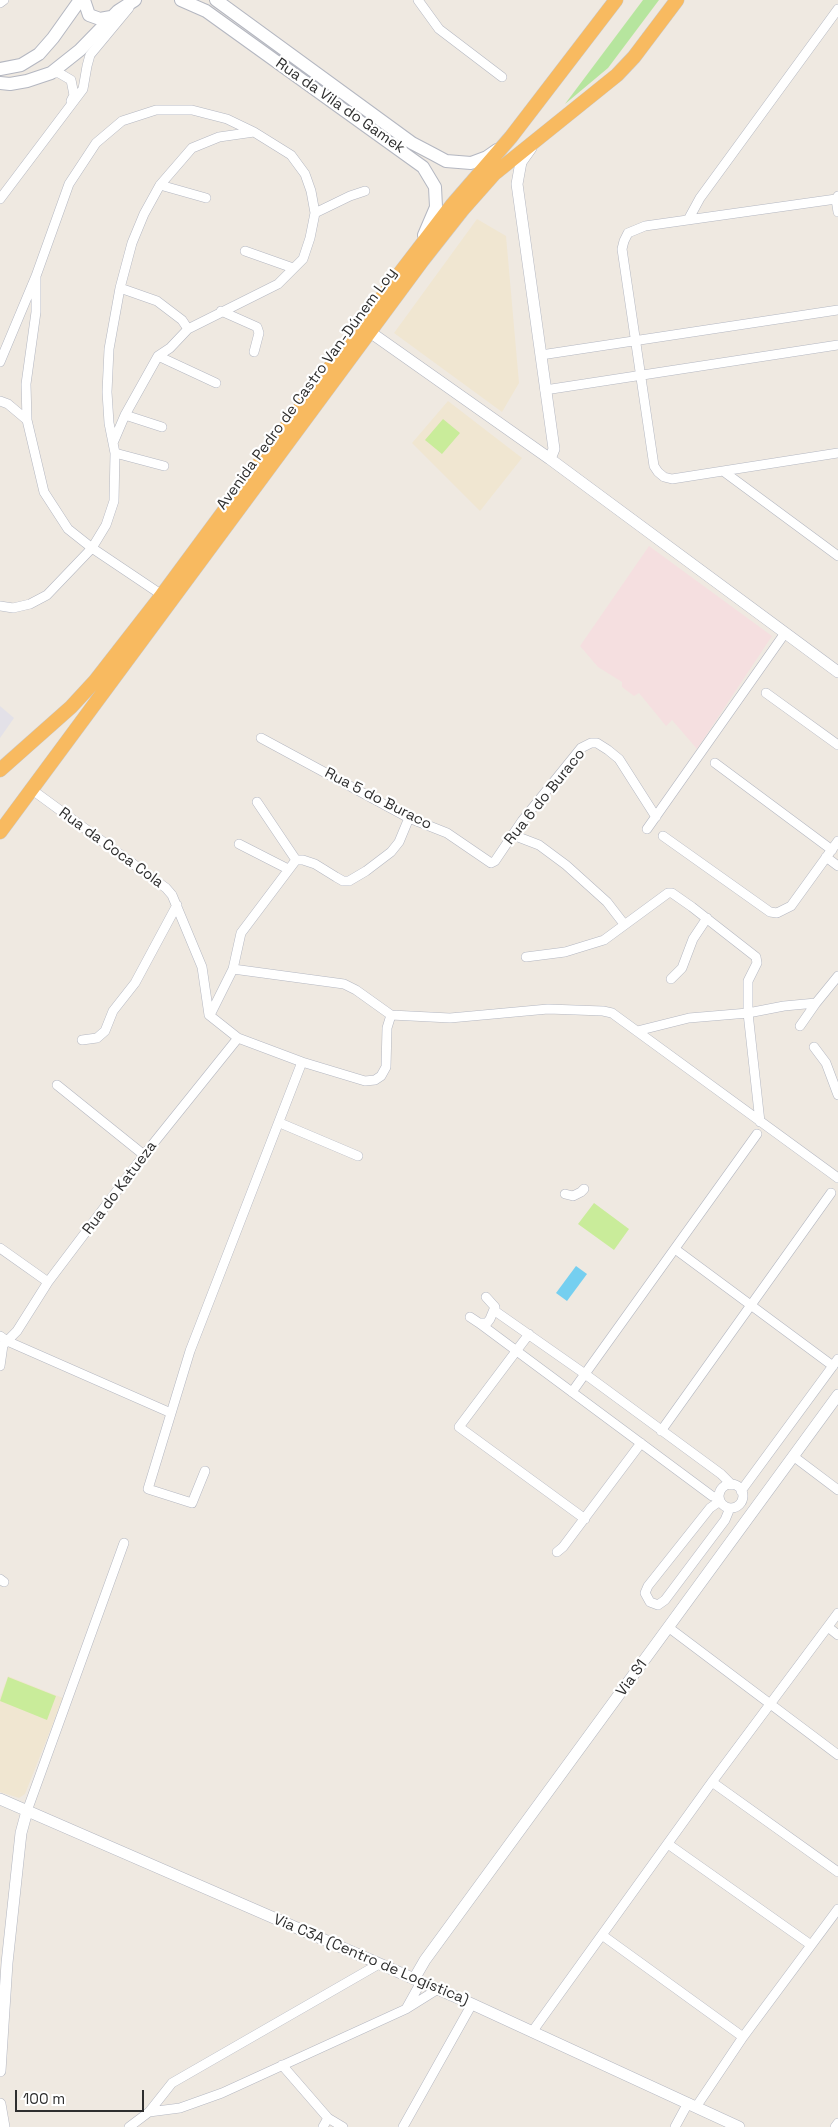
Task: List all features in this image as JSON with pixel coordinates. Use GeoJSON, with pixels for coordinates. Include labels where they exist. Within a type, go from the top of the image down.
{"type":"FeatureCollection","features":[{"type":"Feature","properties":{"kind":"highway","name":"Avenida Pedro de Castro Van-Dúnem Loy"},"geometry":{"type":"LineString","coordinates":[[0,770],[84,694],[162,595],[417,250],[452,205],[511,137],[616,0]]}},
{"type":"Feature","properties":{"kind":"highway","name":"Avenida Pedro de Castro Van-Dúnem Loy"},"geometry":{"type":"LineString","coordinates":[[0,832],[427,254],[483,185],[617,75],[634,57],[677,0]]}},
{"type":"Feature","properties":{"kind":"main road"},"geometry":{"type":"LineString","coordinates":[[0,69],[21,65],[39,54],[50,43],[80,0]]}},
{"type":"Feature","properties":{"kind":"main road"},"geometry":{"type":"LineString","coordinates":[[84,0],[90,14],[100,18],[112,17]]}},
{"type":"Feature","properties":{"kind":"main road"},"geometry":{"type":"LineString","coordinates":[[0,83],[10,84],[27,81],[51,73],[80,50],[112,17],[136,0]]}},
{"type":"Feature","properties":{"kind":"main road","name":"Rua da Vila do Gamek"},"geometry":{"type":"LineString","coordinates":[[181,0],[206,11],[423,167],[435,187],[436,207],[417,250]]}},
{"type":"Feature","properties":{"kind":"main road","name":"Rua da Vila do Gamek"},"geometry":{"type":"LineString","coordinates":[[216,0],[412,143],[446,161],[455,163],[478,161],[495,152],[511,137]]}},
{"type":"Feature","properties":{"kind":"street"},"geometry":{"type":"LineString","coordinates":[[0,3],[4,0]]}},
{"type":"Feature","properties":{"kind":"street"},"geometry":{"type":"LineString","coordinates":[[0,199],[83,89],[86,66],[90,55],[136,0]]}},
{"type":"Feature","properties":{"kind":"street"},"geometry":{"type":"LineString","coordinates":[[418,0],[439,29],[502,77]]}},
{"type":"Feature","properties":{"kind":"street"},"geometry":{"type":"LineString","coordinates":[[688,220],[700,198],[838,9]]}},
{"type":"Feature","properties":{"kind":"street"},"geometry":{"type":"LineString","coordinates":[[51,73],[59,74],[71,80],[74,95],[68,107]]}},
{"type":"Feature","properties":{"kind":"street"},"geometry":{"type":"LineString","coordinates":[[0,362],[36,276],[70,184],[96,144],[122,121],[156,110],[192,110],[227,119],[254,132],[291,155],[305,174],[311,191],[315,213],[303,259],[278,284],[188,328],[170,348],[158,356],[125,415],[113,443]]}},
{"type":"Feature","properties":{"kind":"street"},"geometry":{"type":"LineString","coordinates":[[550,129],[521,162],[517,184],[554,449],[550,459]]}},
{"type":"Feature","properties":{"kind":"street"},"geometry":{"type":"LineString","coordinates":[[0,606],[13,608],[30,604],[47,595],[92,548],[106,525],[114,501],[115,453],[109,423],[107,392],[109,349],[120,288],[132,243],[160,185],[192,148],[219,137],[254,132]]}},
{"type":"Feature","properties":{"kind":"street"},"geometry":{"type":"LineString","coordinates":[[160,185],[206,198]]}},
{"type":"Feature","properties":{"kind":"street"},"geometry":{"type":"LineString","coordinates":[[315,213],[365,191]]}},
{"type":"Feature","properties":{"kind":"street"},"geometry":{"type":"LineString","coordinates":[[838,212],[837,198],[688,220],[636,229],[628,233],[622,249],[654,466],[658,472],[664,477],[672,479],[838,453]]}},
{"type":"Feature","properties":{"kind":"street"},"geometry":{"type":"LineString","coordinates":[[245,251],[293,268]]}},
{"type":"Feature","properties":{"kind":"street"},"geometry":{"type":"LineString","coordinates":[[36,276],[36,312],[26,384],[26,420],[44,492],[68,529],[92,548],[162,595]]}},
{"type":"Feature","properties":{"kind":"street"},"geometry":{"type":"LineString","coordinates":[[120,288],[157,301],[182,320],[188,328]]}},
{"type":"Feature","properties":{"kind":"street"},"geometry":{"type":"LineString","coordinates":[[541,355],[838,310]]}},
{"type":"Feature","properties":{"kind":"street"},"geometry":{"type":"LineString","coordinates":[[221,311],[257,327],[259,333],[254,352]]}},
{"type":"Feature","properties":{"kind":"street"},"geometry":{"type":"LineString","coordinates":[[370,332],[550,459],[838,672]]}},
{"type":"Feature","properties":{"kind":"street"},"geometry":{"type":"LineString","coordinates":[[545,390],[838,345]]}},
{"type":"Feature","properties":{"kind":"street"},"geometry":{"type":"LineString","coordinates":[[158,356],[216,383]]}},
{"type":"Feature","properties":{"kind":"street"},"geometry":{"type":"LineString","coordinates":[[0,401],[8,404],[26,420]]}},
{"type":"Feature","properties":{"kind":"street"},"geometry":{"type":"LineString","coordinates":[[125,415],[162,427]]}},
{"type":"Feature","properties":{"kind":"street"},"geometry":{"type":"LineString","coordinates":[[115,453],[164,466]]}},
{"type":"Feature","properties":{"kind":"street"},"geometry":{"type":"LineString","coordinates":[[723,471],[838,556]]}},
{"type":"Feature","properties":{"kind":"street"},"geometry":{"type":"LineString","coordinates":[[647,829],[785,633]]}},
{"type":"Feature","properties":{"kind":"street"},"geometry":{"type":"LineString","coordinates":[[766,693],[838,745]]}},
{"type":"Feature","properties":{"kind":"street","name":"Rua 5 do Buraco"},"geometry":{"type":"LineString","coordinates":[[261,738],[409,818],[447,832],[484,860],[493,862]]}},
{"type":"Feature","properties":{"kind":"street","name":"Rua 6 do Buraco"},"geometry":{"type":"LineString","coordinates":[[493,862],[581,748],[590,743],[597,743],[619,759],[656,817]]}},
{"type":"Feature","properties":{"kind":"street"},"geometry":{"type":"LineString","coordinates":[[715,764],[829,854],[838,866]]}},
{"type":"Feature","properties":{"kind":"street","name":"Rua da Coca Cola"},"geometry":{"type":"LineString","coordinates":[[31,789],[166,888],[177,905],[202,967],[210,1015]]}},
{"type":"Feature","properties":{"kind":"street"},"geometry":{"type":"LineString","coordinates":[[257,802],[296,860]]}},
{"type":"Feature","properties":{"kind":"street"},"geometry":{"type":"LineString","coordinates":[[391,1014],[387,1028],[386,1067],[382,1076],[375,1080],[365,1081],[302,1062],[238,1038],[210,1015],[232,969],[241,933],[296,860],[315,864],[344,881],[348,881],[366,871],[391,852],[399,842],[409,818]]}},
{"type":"Feature","properties":{"kind":"street"},"geometry":{"type":"LineString","coordinates":[[513,834],[539,845],[566,865],[607,902],[624,924]]}},
{"type":"Feature","properties":{"kind":"street"},"geometry":{"type":"LineString","coordinates":[[663,836],[770,912],[777,913],[791,906],[838,841]]}},
{"type":"Feature","properties":{"kind":"street"},"geometry":{"type":"LineString","coordinates":[[239,844],[288,869]]}},
{"type":"Feature","properties":{"kind":"street"},"geometry":{"type":"LineString","coordinates":[[526,957],[583,948],[604,940],[664,895],[672,893],[756,957],[757,963],[748,981],[748,1013],[760,1122]]}},
{"type":"Feature","properties":{"kind":"street"},"geometry":{"type":"LineString","coordinates":[[82,1040],[98,1038],[105,1031],[113,1011],[135,983],[177,905]]}},
{"type":"Feature","properties":{"kind":"street"},"geometry":{"type":"LineString","coordinates":[[671,979],[682,968],[693,939],[707,918]]}},
{"type":"Feature","properties":{"kind":"street"},"geometry":{"type":"LineString","coordinates":[[232,969],[344,984],[391,1014],[450,1018],[548,1009],[591,1010],[612,1013],[838,1178]]}},
{"type":"Feature","properties":{"kind":"street"},"geometry":{"type":"LineString","coordinates":[[800,1026],[838,976]]}},
{"type":"Feature","properties":{"kind":"street"},"geometry":{"type":"LineString","coordinates":[[637,1031],[689,1018],[748,1013],[784,1006],[816,1003]]}},
{"type":"Feature","properties":{"kind":"street","name":"Rua do Katueza"},"geometry":{"type":"LineString","coordinates":[[0,1366],[3,1338],[18,1331],[48,1282],[144,1155],[238,1038]]}},
{"type":"Feature","properties":{"kind":"street"},"geometry":{"type":"LineString","coordinates":[[814,1047],[835,1076],[838,1095]]}},
{"type":"Feature","properties":{"kind":"street"},"geometry":{"type":"LineString","coordinates":[[205,1471],[192,1503],[148,1489],[190,1351],[280,1123],[302,1062]]}},
{"type":"Feature","properties":{"kind":"street"},"geometry":{"type":"LineString","coordinates":[[57,1085],[144,1155]]}},
{"type":"Feature","properties":{"kind":"street"},"geometry":{"type":"LineString","coordinates":[[280,1123],[358,1156]]}},
{"type":"Feature","properties":{"kind":"street"},"geometry":{"type":"LineString","coordinates":[[572,1392],[757,1134]]}},
{"type":"Feature","properties":{"kind":"street"},"geometry":{"type":"LineString","coordinates":[[564,1194],[573,1196],[584,1189]]}},
{"type":"Feature","properties":{"kind":"street"},"geometry":{"type":"LineString","coordinates":[[661,1431],[831,1193]]}},
{"type":"Feature","properties":{"kind":"street"},"geometry":{"type":"LineString","coordinates":[[0,1248],[48,1282]]}},
{"type":"Feature","properties":{"kind":"street"},"geometry":{"type":"LineString","coordinates":[[675,1249],[751,1306],[836,1363],[741,1492]]}},
{"type":"Feature","properties":{"kind":"street"},"geometry":{"type":"LineString","coordinates":[[470,1317],[720,1500],[724,1506],[730,1508],[739,1504],[742,1498],[741,1492],[721,1474],[585,1374],[495,1311],[492,1303],[486,1297]]}},
{"type":"Feature","properties":{"kind":"street"},"geometry":{"type":"LineString","coordinates":[[479,1324],[487,1323],[495,1311]]}},
{"type":"Feature","properties":{"kind":"street"},"geometry":{"type":"LineString","coordinates":[[529,1334],[460,1427],[585,1519]]}},
{"type":"Feature","properties":{"kind":"street"},"geometry":{"type":"LineString","coordinates":[[3,1338],[171,1413]]}},
{"type":"Feature","properties":{"kind":"street","name":"Via S1"},"geometry":{"type":"LineString","coordinates":[[417,1980],[425,1960],[838,1395]]}},
{"type":"Feature","properties":{"kind":"street"},"geometry":{"type":"LineString","coordinates":[[557,1552],[585,1519],[641,1443]]}},
{"type":"Feature","properties":{"kind":"street"},"geometry":{"type":"LineString","coordinates":[[793,1456],[838,1490]]}},
{"type":"Feature","properties":{"kind":"street"},"geometry":{"type":"LineString","coordinates":[[730,1508],[725,1520],[665,1600],[660,1604],[654,1604],[647,1599],[646,1590],[710,1508],[720,1500],[721,1490],[728,1485],[732,1485]]}},
{"type":"Feature","properties":{"kind":"street"},"geometry":{"type":"LineString","coordinates":[[0,2071],[2,2001],[17,1868],[26,1811],[124,1543]]}},
{"type":"Feature","properties":{"kind":"street"},"geometry":{"type":"LineString","coordinates":[[532,2032],[712,1782],[838,1613]]}},
{"type":"Feature","properties":{"kind":"street"},"geometry":{"type":"LineString","coordinates":[[668,1627],[769,1705],[838,1755]]}},
{"type":"Feature","properties":{"kind":"street"},"geometry":{"type":"LineString","coordinates":[[828,1627],[838,1635]]}},
{"type":"Feature","properties":{"kind":"street"},"geometry":{"type":"LineString","coordinates":[[712,1782],[838,1872]]}},
{"type":"Feature","properties":{"kind":"street","name":"Via C3A (Centro de Logística)"},"geometry":{"type":"LineString","coordinates":[[0,1799],[472,2004],[739,2127]]}},
{"type":"Feature","properties":{"kind":"street"},"geometry":{"type":"LineString","coordinates":[[668,1844],[810,1944]]}},
{"type":"Feature","properties":{"kind":"street"},"geometry":{"type":"LineString","coordinates":[[675,2127],[838,1909]]}},
{"type":"Feature","properties":{"kind":"street"},"geometry":{"type":"LineString","coordinates":[[602,1935],[743,2037]]}},
{"type":"Feature","properties":{"kind":"street"},"geometry":{"type":"LineString","coordinates":[[129,2127],[149,2112],[172,2083],[379,1964]]}},
{"type":"Feature","properties":{"kind":"street"},"geometry":{"type":"LineString","coordinates":[[406,2009],[417,1980]]}},
{"type":"Feature","properties":{"kind":"street"},"geometry":{"type":"LineString","coordinates":[[149,2112],[180,2108],[206,2099],[406,2009],[438,1989]]}},
{"type":"Feature","properties":{"kind":"street"},"geometry":{"type":"LineString","coordinates":[[403,2127],[472,2004]]}},
{"type":"Feature","properties":{"kind":"street"},"geometry":{"type":"LineString","coordinates":[[282,2065],[328,2118],[343,2127]]}},
{"type":"Feature","properties":{"kind":"street"},"geometry":{"type":"LineString","coordinates":[[0,2104],[4,2127]]}},
{"type":"Feature","properties":{"kind":"street"},"geometry":{"type":"LineString","coordinates":[[322,2127],[328,2118]]}},
{"type":"Feature","properties":{"kind":"street"},"geometry":{"type":"LineString","coordinates":[[835,2127],[838,2123]]}},
{"type":"Feature","properties":{"kind":"shaded area"},"geometry":{"type":"Polygon","coordinates":[[[477,219],[506,236],[519,383],[502,412],[394,333],[477,219]]]}},
{"type":"Feature","properties":{"kind":"shaded area"},"geometry":{"type":"Polygon","coordinates":[[[448,401],[522,458],[480,511],[412,443],[448,401]]]}},
{"type":"Feature","properties":{"kind":"shaded area"},"geometry":{"type":"Polygon","coordinates":[[[649,546],[772,636],[697,749],[672,720],[666,726],[639,693],[634,696],[622,687],[622,682],[598,667],[580,646],[649,546]]]}},
{"type":"Feature","properties":{"kind":"shaded area"},"geometry":{"type":"Polygon","coordinates":[[[0,706],[14,718],[0,738],[0,706]]]}},
{"type":"Feature","properties":{"kind":"shaded area"},"geometry":{"type":"Polygon","coordinates":[[[8,1676],[63,1698],[25,1794],[19,1798],[0,1792],[0,1697],[8,1676]]]}},
{"type":"Feature","properties":{"kind":"green space"},"geometry":{"type":"Polygon","coordinates":[[[643,0],[659,0],[608,68],[565,104],[643,0]]]}},
{"type":"Feature","properties":{"kind":"green space"},"geometry":{"type":"Polygon","coordinates":[[[443,419],[460,433],[442,454],[425,440],[443,419]]]}},
{"type":"Feature","properties":{"kind":"green space"},"geometry":{"type":"Polygon","coordinates":[[[594,1203],[629,1229],[614,1250],[578,1224],[594,1203]]]}},
{"type":"Feature","properties":{"kind":"green space"},"geometry":{"type":"Polygon","coordinates":[[[8,1677],[56,1696],[47,1720],[0,1701],[8,1677]]]}},
{"type":"Feature","properties":{"kind":"water"},"geometry":{"type":"Polygon","coordinates":[[[576,1266],[587,1274],[567,1301],[556,1293],[576,1266]]]}}]}
